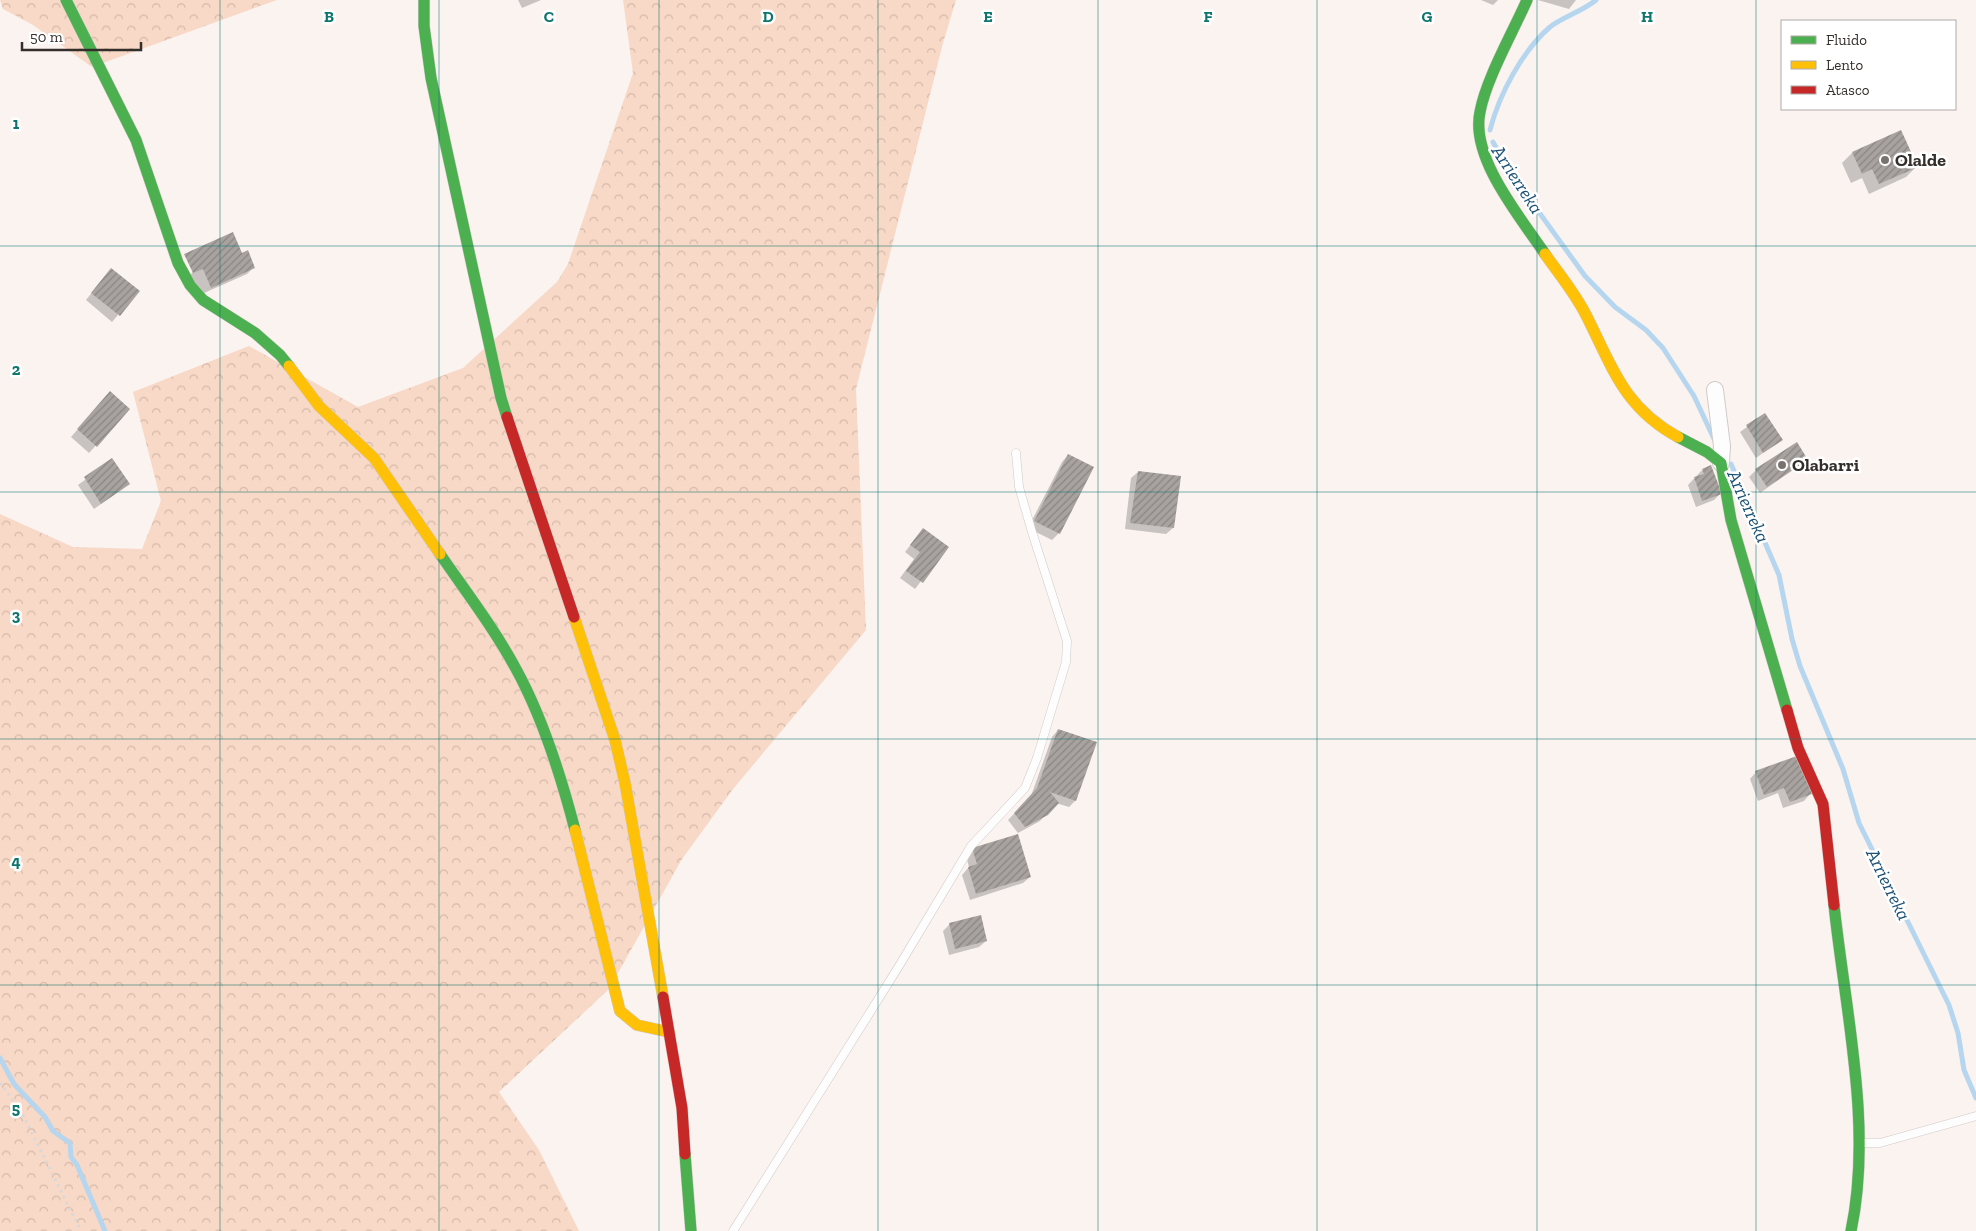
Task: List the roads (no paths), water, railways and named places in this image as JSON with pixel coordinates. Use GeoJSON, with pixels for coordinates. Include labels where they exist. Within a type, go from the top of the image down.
{"type":"FeatureCollection","features":[{"type":"Feature","properties":{"kind":"street"},"geometry":{"type":"LineString","coordinates":[[66,0],[136,140],[178,263],[190,285],[203,300],[255,333],[280,355],[319,406],[374,458],[504,647],[532,700],[565,792],[620,1010],[637,1025],[669,1032]]}},
{"type":"Feature","properties":{"kind":"street"},"geometry":{"type":"LineString","coordinates":[[424,0],[424,26],[431,78],[501,398],[615,740],[625,783],[682,1108],[691,1231]]}},
{"type":"Feature","properties":{"kind":"street"},"geometry":{"type":"LineString","coordinates":[[1527,0],[1485,94],[1479,114],[1481,140],[1491,172],[1585,312],[1612,372],[1633,403],[1674,435],[1707,452],[1720,464]]}},
{"type":"Feature","properties":{"kind":"street"},"geometry":{"type":"LineString","coordinates":[[1715,390],[1722,446],[1720,464],[1731,520],[1798,748],[1823,804],[1838,946],[1851,1026],[1859,1143],[1854,1216],[1851,1231]]}},
{"type":"Feature","properties":{"kind":"lane"},"geometry":{"type":"LineString","coordinates":[[733,1231],[899,966],[971,846],[1025,788],[1037,758],[1066,662],[1066,640],[1027,514],[1020,486],[1016,453]]}},
{"type":"Feature","properties":{"kind":"lane"},"geometry":{"type":"LineString","coordinates":[[1859,1143],[1880,1143],[1974,1117]]}},
{"type":"Feature","properties":{"kind":"waterway","name":"Arrierreka"},"geometry":{"type":"LineString","coordinates":[[1490,130],[1506,88],[1530,48],[1554,24],[1596,0]]}},
{"type":"Feature","properties":{"kind":"waterway","name":"Arrierreka"},"geometry":{"type":"LineString","coordinates":[[1493,142],[1507,168],[1585,276],[1615,307],[1646,330],[1663,348],[1694,396],[1715,441]]}},
{"type":"Feature","properties":{"kind":"waterway","name":"Arrierreka"},"geometry":{"type":"LineString","coordinates":[[1731,464],[1779,575],[1792,639],[1800,666],[1843,769],[1859,823],[1949,1005],[1958,1033],[1964,1070],[1976,1098]]}},
{"type":"Feature","properties":{"kind":"waterway"},"geometry":{"type":"LineString","coordinates":[[0,1058],[14,1084],[45,1117],[53,1131],[70,1143],[71,1157],[77,1165],[105,1231]]}},
{"type":"Feature","properties":{"kind":"place","name":"Olalde"},"geometry":{"type":"Point","coordinates":[1885,160]}},
{"type":"Feature","properties":{"kind":"place","name":"Olabarri"},"geometry":{"type":"Point","coordinates":[1782,465]}}]}
